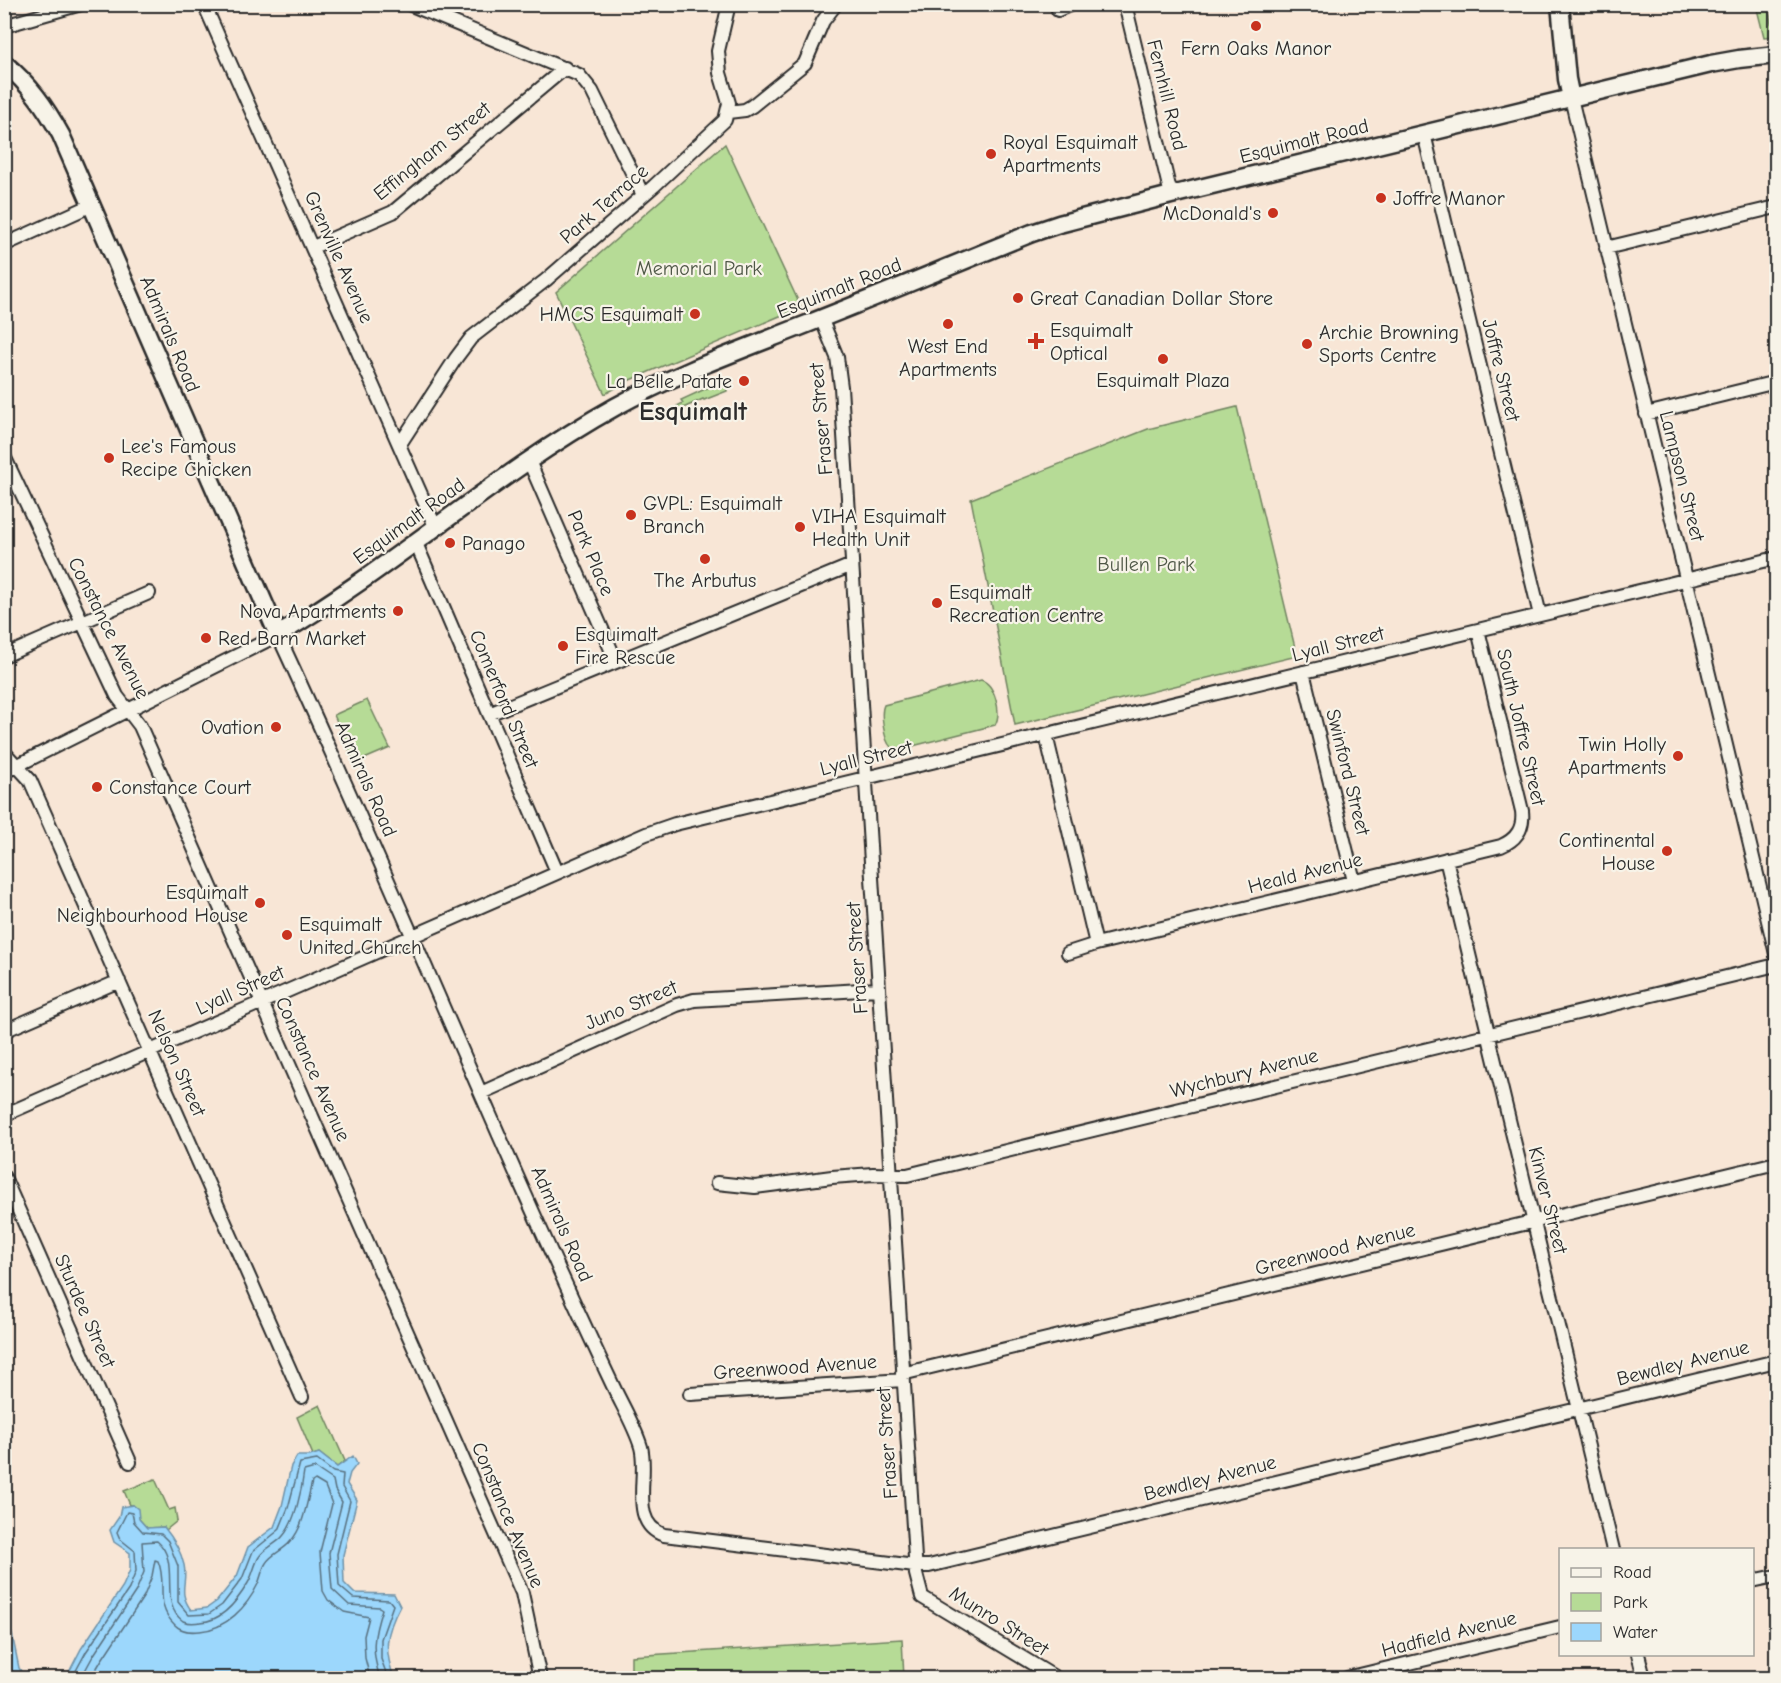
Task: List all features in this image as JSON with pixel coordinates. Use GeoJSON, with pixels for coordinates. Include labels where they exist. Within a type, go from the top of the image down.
{"type":"FeatureCollection","features":[{"type":"Feature","properties":{"kind":"main road","name":"Lampson Street"},"geometry":{"type":"LineString","coordinates":[[1560,4],[1571,98]]}},
{"type":"Feature","properties":{"kind":"main road","name":"Esquimalt Road"},"geometry":{"type":"LineString","coordinates":[[278,635],[364,580],[435,526],[529,461],[639,393],[1059,224],[1725,61],[1776,55]]}},
{"type":"Feature","properties":{"kind":"main road","name":"Admirals Road"},"geometry":{"type":"LineString","coordinates":[[4,63],[27,84],[44,105],[61,135],[278,635]]}},
{"type":"Feature","properties":{"kind":"street"},"geometry":{"type":"LineString","coordinates":[[4,26],[81,4]]}},
{"type":"Feature","properties":{"kind":"street","name":"Grenville Avenue"},"geometry":{"type":"LineString","coordinates":[[204,4],[435,526]]}},
{"type":"Feature","properties":{"kind":"street"},"geometry":{"type":"LineString","coordinates":[[409,4],[579,75],[592,91],[643,195]]}},
{"type":"Feature","properties":{"kind":"street"},"geometry":{"type":"LineString","coordinates":[[729,4],[720,41],[718,62],[729,103],[728,112],[736,112],[752,106],[800,69],[809,57],[823,21],[836,4]]}},
{"type":"Feature","properties":{"kind":"street"},"geometry":{"type":"LineString","coordinates":[[1058,10],[1072,4]]}},
{"type":"Feature","properties":{"kind":"street","name":"Fernhill Road"},"geometry":{"type":"LineString","coordinates":[[1125,4],[1171,195]]}},
{"type":"Feature","properties":{"kind":"street","name":"Effingham Street"},"geometry":{"type":"LineString","coordinates":[[313,248],[393,212],[565,68]]}},
{"type":"Feature","properties":{"kind":"street","name":"Lampson Street"},"geometry":{"type":"LineString","coordinates":[[1571,98],[1776,954]]}},
{"type":"Feature","properties":{"kind":"street","name":"Park Terrace"},"geometry":{"type":"LineString","coordinates":[[400,444],[471,338],[546,280],[643,195],[720,126],[728,112]]}},
{"type":"Feature","properties":{"kind":"street","name":"Joffre Street"},"geometry":{"type":"LineString","coordinates":[[1424,134],[1540,615]]}},
{"type":"Feature","properties":{"kind":"street"},"geometry":{"type":"LineString","coordinates":[[4,245],[92,206]]}},
{"type":"Feature","properties":{"kind":"street"},"geometry":{"type":"LineString","coordinates":[[1606,248],[1776,207]]}},
{"type":"Feature","properties":{"kind":"street","name":"Fraser Street"},"geometry":{"type":"LineString","coordinates":[[821,318],[837,357],[839,369],[915,1566],[922,1597]]}},
{"type":"Feature","properties":{"kind":"street"},"geometry":{"type":"LineString","coordinates":[[1646,414],[1776,382]]}},
{"type":"Feature","properties":{"kind":"street","name":"Constance Avenue"},"geometry":{"type":"LineString","coordinates":[[4,456],[117,696],[140,726],[522,1593],[540,1678]]}},
{"type":"Feature","properties":{"kind":"street","name":"Park Place"},"geometry":{"type":"LineString","coordinates":[[529,461],[616,661]]}},
{"type":"Feature","properties":{"kind":"street","name":"Comerford Street"},"geometry":{"type":"LineString","coordinates":[[416,541],[557,872]]}},
{"type":"Feature","properties":{"kind":"street","name":"Lyall Street"},"geometry":{"type":"LineString","coordinates":[[4,1115],[557,872],[675,824],[1776,558]]}},
{"type":"Feature","properties":{"kind":"street"},"geometry":{"type":"LineString","coordinates":[[489,714],[852,565]]}},
{"type":"Feature","properties":{"kind":"street"},"geometry":{"type":"LineString","coordinates":[[4,656],[149,593]]}},
{"type":"Feature","properties":{"kind":"street","name":"South Joffre Street"},"geometry":{"type":"LineString","coordinates":[[1478,630],[1522,811],[1522,826],[1519,833]]}},
{"type":"Feature","properties":{"kind":"street","name":"Esquimalt Road"},"geometry":{"type":"LineString","coordinates":[[4,772],[278,635]]}},
{"type":"Feature","properties":{"kind":"street","name":"Admirals Road"},"geometry":{"type":"LineString","coordinates":[[278,635],[578,1313],[637,1436],[643,1460],[643,1512],[649,1527]]}},
{"type":"Feature","properties":{"kind":"street","name":"Swinford Street"},"geometry":{"type":"LineString","coordinates":[[1303,672],[1354,881]]}},
{"type":"Feature","properties":{"kind":"street"},"geometry":{"type":"LineString","coordinates":[[1046,735],[1096,944]]}},
{"type":"Feature","properties":{"kind":"street","name":"Nelson Street"},"geometry":{"type":"LineString","coordinates":[[4,752],[30,780],[302,1397]]}},
{"type":"Feature","properties":{"kind":"street","name":"Heald Avenue"},"geometry":{"type":"LineString","coordinates":[[1068,953],[1096,944],[1501,846],[1514,839],[1519,833]]}},
{"type":"Feature","properties":{"kind":"street","name":"Kinver Street"},"geometry":{"type":"LineString","coordinates":[[1446,859],[1613,1548]]}},
{"type":"Feature","properties":{"kind":"street","name":"Wychbury Avenue"},"geometry":{"type":"LineString","coordinates":[[717,1183],[755,1187],[832,1177],[907,1175],[1776,965]]}},
{"type":"Feature","properties":{"kind":"street"},"geometry":{"type":"LineString","coordinates":[[4,1031],[119,981]]}},
{"type":"Feature","properties":{"kind":"street","name":"Juno Street"},"geometry":{"type":"LineString","coordinates":[[481,1093],[694,999],[878,990]]}},
{"type":"Feature","properties":{"kind":"street","name":"Greenwood Avenue"},"geometry":{"type":"LineString","coordinates":[[690,1394],[903,1377],[1776,1163]]}},
{"type":"Feature","properties":{"kind":"street","name":"Sturdee Street"},"geometry":{"type":"LineString","coordinates":[[4,1177],[130,1462]]}},
{"type":"Feature","properties":{"kind":"street","name":"Bewdley Avenue"},"geometry":{"type":"LineString","coordinates":[[649,1527],[664,1535],[915,1566],[940,1563],[1776,1361]]}},
{"type":"Feature","properties":{"kind":"street"},"geometry":{"type":"LineString","coordinates":[[1754,1581],[1776,1576]]}},
{"type":"Feature","properties":{"kind":"street","name":"Munro Street"},"geometry":{"type":"LineString","coordinates":[[922,1597],[1056,1678]]}},
{"type":"Feature","properties":{"kind":"street","name":"Hadfield Avenue"},"geometry":{"type":"LineString","coordinates":[[1347,1678],[1559,1627]]}},
{"type":"Feature","properties":{"kind":"street"},"geometry":{"type":"LineString","coordinates":[[1638,1656],[1644,1678]]}},
{"type":"Feature","properties":{"kind":"green space"},"geometry":{"type":"Polygon","coordinates":[[[1756,5],[1769,11],[1771,23],[1776,23],[1776,36],[1764,37],[1756,5]]]}},
{"type":"Feature","properties":{"kind":"green space","name":"Memorial Park"},"geometry":{"type":"Polygon","coordinates":[[[725,144],[801,307],[630,380],[605,394],[556,292],[725,144]]]}},
{"type":"Feature","properties":{"kind":"green space"},"geometry":{"type":"Polygon","coordinates":[[[727,379],[727,391],[681,409],[680,414],[677,406],[683,403],[681,400],[727,379]]]}},
{"type":"Feature","properties":{"kind":"green space","name":"Bullen Park"},"geometry":{"type":"Polygon","coordinates":[[[1237,407],[1297,656],[1015,725],[971,499],[1148,429],[1237,407]]]}},
{"type":"Feature","properties":{"kind":"green space"},"geometry":{"type":"Polygon","coordinates":[[[981,680],[990,687],[996,700],[998,713],[995,725],[901,749],[891,747],[885,733],[884,705],[981,680]]]}},
{"type":"Feature","properties":{"kind":"green space"},"geometry":{"type":"Polygon","coordinates":[[[367,700],[390,748],[355,763],[334,715],[367,700]]]}},
{"type":"Feature","properties":{"kind":"green space"},"geometry":{"type":"Polygon","coordinates":[[[320,1405],[345,1461],[337,1467],[319,1453],[313,1455],[297,1417],[320,1405]]]}},
{"type":"Feature","properties":{"kind":"green space"},"geometry":{"type":"Polygon","coordinates":[[[155,1479],[169,1510],[175,1508],[177,1521],[166,1530],[164,1527],[147,1528],[139,1519],[133,1505],[130,1505],[124,1491],[155,1479]]]}},
{"type":"Feature","properties":{"kind":"green space"},"geometry":{"type":"Polygon","coordinates":[[[902,1639],[904,1678],[631,1678],[631,1656],[902,1639]]]}},
{"type":"Feature","properties":{"kind":"water"},"geometry":{"type":"Polygon","coordinates":[[[319,1453],[337,1467],[353,1456],[357,1464],[350,1473],[347,1484],[357,1500],[343,1555],[344,1583],[354,1593],[394,1594],[400,1606],[391,1625],[388,1650],[394,1678],[66,1678],[81,1649],[123,1586],[130,1570],[130,1553],[114,1542],[110,1530],[119,1517],[121,1507],[133,1505],[138,1509],[139,1519],[147,1528],[164,1527],[183,1560],[184,1592],[187,1603],[191,1610],[207,1608],[217,1601],[237,1576],[248,1547],[274,1527],[282,1506],[291,1466],[297,1456],[319,1453]]]}},
{"type":"Feature","properties":{"kind":"water"},"geometry":{"type":"Polygon","coordinates":[[[12,1634],[19,1668],[25,1678],[5,1678],[5,1637],[12,1634]]]}},
{"type":"Feature","properties":{"kind":"place","name":"Fern Oaks Manor"},"geometry":{"type":"Point","coordinates":[1256,26]}},
{"type":"Feature","properties":{"kind":"place","name":"Royal Esquimalt Apartments"},"geometry":{"type":"Point","coordinates":[991,154]}},
{"type":"Feature","properties":{"kind":"place","name":"Joffre Manor"},"geometry":{"type":"Point","coordinates":[1381,198]}},
{"type":"Feature","properties":{"kind":"place","name":"McDonald's"},"geometry":{"type":"Point","coordinates":[1273,213]}},
{"type":"Feature","properties":{"kind":"place","name":"Great Canadian Dollar Store"},"geometry":{"type":"Point","coordinates":[1018,298]}},
{"type":"Feature","properties":{"kind":"place","name":"HMCS Esquimalt"},"geometry":{"type":"Point","coordinates":[695,314]}},
{"type":"Feature","properties":{"kind":"place","name":"West End Apartments"},"geometry":{"type":"Point","coordinates":[948,324]}},
{"type":"Feature","properties":{"kind":"place","name":"Esquimalt Optical"},"geometry":{"type":"Point","coordinates":[1036,341]}},
{"type":"Feature","properties":{"kind":"place","name":"Archie Browning Sports Centre"},"geometry":{"type":"Point","coordinates":[1307,344]}},
{"type":"Feature","properties":{"kind":"place","name":"Esquimalt Plaza"},"geometry":{"type":"Point","coordinates":[1163,359]}},
{"type":"Feature","properties":{"kind":"place","name":"La Belle Patate"},"geometry":{"type":"Point","coordinates":[744,381]}},
{"type":"Feature","properties":{"kind":"place","name":"Lee's Famous Recipe Chicken"},"geometry":{"type":"Point","coordinates":[109,458]}},
{"type":"Feature","properties":{"kind":"place","name":"GVPL: Esquimalt Branch"},"geometry":{"type":"Point","coordinates":[631,515]}},
{"type":"Feature","properties":{"kind":"place","name":"VIHA Esquimalt Health Unit"},"geometry":{"type":"Point","coordinates":[800,527]}},
{"type":"Feature","properties":{"kind":"place","name":"Panago"},"geometry":{"type":"Point","coordinates":[450,543]}},
{"type":"Feature","properties":{"kind":"place","name":"The Arbutus"},"geometry":{"type":"Point","coordinates":[705,559]}},
{"type":"Feature","properties":{"kind":"place","name":"Esquimalt Recreation Centre"},"geometry":{"type":"Point","coordinates":[937,603]}},
{"type":"Feature","properties":{"kind":"place","name":"Nova Apartments"},"geometry":{"type":"Point","coordinates":[398,611]}},
{"type":"Feature","properties":{"kind":"place","name":"Red Barn Market"},"geometry":{"type":"Point","coordinates":[206,638]}},
{"type":"Feature","properties":{"kind":"place","name":"Esquimalt Fire Rescue"},"geometry":{"type":"Point","coordinates":[563,646]}},
{"type":"Feature","properties":{"kind":"place","name":"Ovation"},"geometry":{"type":"Point","coordinates":[276,727]}},
{"type":"Feature","properties":{"kind":"place","name":"Twin Holly Apartments"},"geometry":{"type":"Point","coordinates":[1678,756]}},
{"type":"Feature","properties":{"kind":"place","name":"Constance Court"},"geometry":{"type":"Point","coordinates":[97,787]}},
{"type":"Feature","properties":{"kind":"place","name":"Continental House"},"geometry":{"type":"Point","coordinates":[1667,851]}},
{"type":"Feature","properties":{"kind":"place","name":"Esquimalt Neighbourhood House"},"geometry":{"type":"Point","coordinates":[260,903]}},
{"type":"Feature","properties":{"kind":"place","name":"Esquimalt United Church"},"geometry":{"type":"Point","coordinates":[287,935]}},
{"type":"Feature","properties":{"kind":"district","name":"Esquimalt"},"geometry":{"type":"Point","coordinates":[693,412]}}]}
